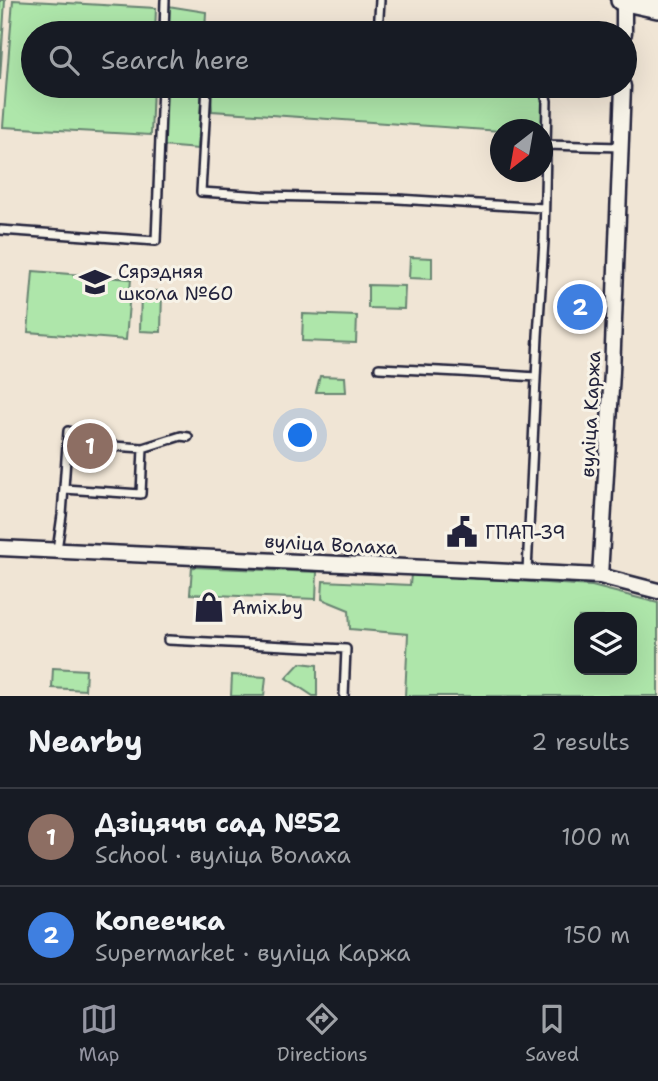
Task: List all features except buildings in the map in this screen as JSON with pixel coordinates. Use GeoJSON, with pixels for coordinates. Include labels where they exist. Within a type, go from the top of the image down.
{"type":"FeatureCollection","features":[{"type":"Feature","properties":{"kind":"main road"},"geometry":{"type":"LineString","coordinates":[[623,0],[658,8]]}},
{"type":"Feature","properties":{"kind":"street"},"geometry":{"type":"LineString","coordinates":[[623,0],[624,21]]}},
{"type":"Feature","properties":{"kind":"street","name":"вуліца Каржа"},"geometry":{"type":"LineString","coordinates":[[600,576],[612,372],[623,98]]}},
{"type":"Feature","properties":{"kind":"street","name":"вуліца Волаха"},"geometry":{"type":"LineString","coordinates":[[0,548],[600,576],[658,591]]}},
{"type":"Feature","properties":{"kind":"lane"},"geometry":{"type":"LineString","coordinates":[[164,21],[165,0]]}},
{"type":"Feature","properties":{"kind":"lane"},"geometry":{"type":"LineString","coordinates":[[379,21],[380,0]]}},
{"type":"Feature","properties":{"kind":"lane"},"geometry":{"type":"LineString","coordinates":[[0,230],[156,242],[162,98]]}},
{"type":"Feature","properties":{"kind":"lane"},"geometry":{"type":"LineString","coordinates":[[206,98],[201,192],[398,199],[544,208]]}},
{"type":"Feature","properties":{"kind":"lane"},"geometry":{"type":"LineString","coordinates":[[546,98],[547,119]]}},
{"type":"Feature","properties":{"kind":"lane"},"geometry":{"type":"LineString","coordinates":[[553,145],[621,147]]}},
{"type":"Feature","properties":{"kind":"lane"},"geometry":{"type":"LineString","coordinates":[[527,572],[545,182]]}},
{"type":"Feature","properties":{"kind":"lane"},"geometry":{"type":"LineString","coordinates":[[379,368],[536,377]]}},
{"type":"Feature","properties":{"kind":"lane"},"geometry":{"type":"LineString","coordinates":[[57,551],[68,431]]}},
{"type":"Feature","properties":{"kind":"lane"},"geometry":{"type":"LineString","coordinates":[[67,443],[142,448],[181,436],[188,437]]}},
{"type":"Feature","properties":{"kind":"lane"},"geometry":{"type":"LineString","coordinates":[[64,489],[141,494],[142,448]]}},
{"type":"Feature","properties":{"kind":"lane"},"geometry":{"type":"LineString","coordinates":[[168,639],[346,649],[344,696]]}},
{"type":"Feature","properties":{"kind":"green space"},"geometry":{"type":"Polygon","coordinates":[[[0,0],[5,0],[0,80],[0,0]]]}},
{"type":"Feature","properties":{"kind":"green space"},"geometry":{"type":"Polygon","coordinates":[[[13,0],[156,8],[155,21],[21,21],[21,98],[153,98],[151,135],[3,127],[13,0]]]}},
{"type":"Feature","properties":{"kind":"green space"},"geometry":{"type":"Polygon","coordinates":[[[168,6],[206,12],[206,21],[167,21],[168,6]]]}},
{"type":"Feature","properties":{"kind":"green space"},"geometry":{"type":"Polygon","coordinates":[[[164,98],[201,98],[198,149],[162,146],[164,98]]]}},
{"type":"Feature","properties":{"kind":"green space"},"geometry":{"type":"Polygon","coordinates":[[[211,98],[542,98],[542,119],[490,119],[490,130],[212,111],[211,98]]]}},
{"type":"Feature","properties":{"kind":"green space"},"geometry":{"type":"Polygon","coordinates":[[[410,257],[432,258],[432,279],[409,278],[410,257]]]}},
{"type":"Feature","properties":{"kind":"green space"},"geometry":{"type":"Polygon","coordinates":[[[33,271],[131,279],[126,340],[28,332],[33,271]]]}},
{"type":"Feature","properties":{"kind":"green space"},"geometry":{"type":"Polygon","coordinates":[[[368,285],[405,286],[404,309],[368,308],[368,285]]]}},
{"type":"Feature","properties":{"kind":"green space"},"geometry":{"type":"Polygon","coordinates":[[[141,291],[162,291],[161,332],[140,331],[141,291]]]}},
{"type":"Feature","properties":{"kind":"green space"},"geometry":{"type":"Polygon","coordinates":[[[303,314],[357,316],[356,343],[302,341],[303,314]]]}},
{"type":"Feature","properties":{"kind":"green space"},"geometry":{"type":"Polygon","coordinates":[[[320,376],[345,377],[346,392],[316,392],[320,376]]]}},
{"type":"Feature","properties":{"kind":"green space"},"geometry":{"type":"Polygon","coordinates":[[[192,567],[317,572],[316,599],[190,594],[192,567]]]}},
{"type":"Feature","properties":{"kind":"green space"},"geometry":{"type":"Polygon","coordinates":[[[411,574],[592,586],[658,603],[658,696],[405,696],[408,634],[350,629],[349,610],[322,599],[323,581],[410,585],[411,574]]]}},
{"type":"Feature","properties":{"kind":"green space"},"geometry":{"type":"Polygon","coordinates":[[[300,663],[317,665],[317,696],[286,678],[300,663]]]}},
{"type":"Feature","properties":{"kind":"green space"},"geometry":{"type":"Polygon","coordinates":[[[53,668],[86,670],[85,690],[52,688],[53,668]]]}},
{"type":"Feature","properties":{"kind":"green space"},"geometry":{"type":"Polygon","coordinates":[[[232,675],[266,677],[264,696],[231,696],[232,675]]]}},
{"type":"Feature","properties":{"kind":"place","name":"Сярэдняя школа №60"},"geometry":{"type":"Point","coordinates":[95,282]}},
{"type":"Feature","properties":{"kind":"place","name":"Копеечка"},"geometry":{"type":"Point","coordinates":[580,307]}},
{"type":"Feature","properties":{"kind":"place","name":"Дзіцячы сад №52"},"geometry":{"type":"Point","coordinates":[90,446]}},
{"type":"Feature","properties":{"kind":"place","name":"ГПАП-39"},"geometry":{"type":"Point","coordinates":[462,532]}},
{"type":"Feature","properties":{"kind":"place","name":"Amix.by"},"geometry":{"type":"Point","coordinates":[209,607]}}]}
